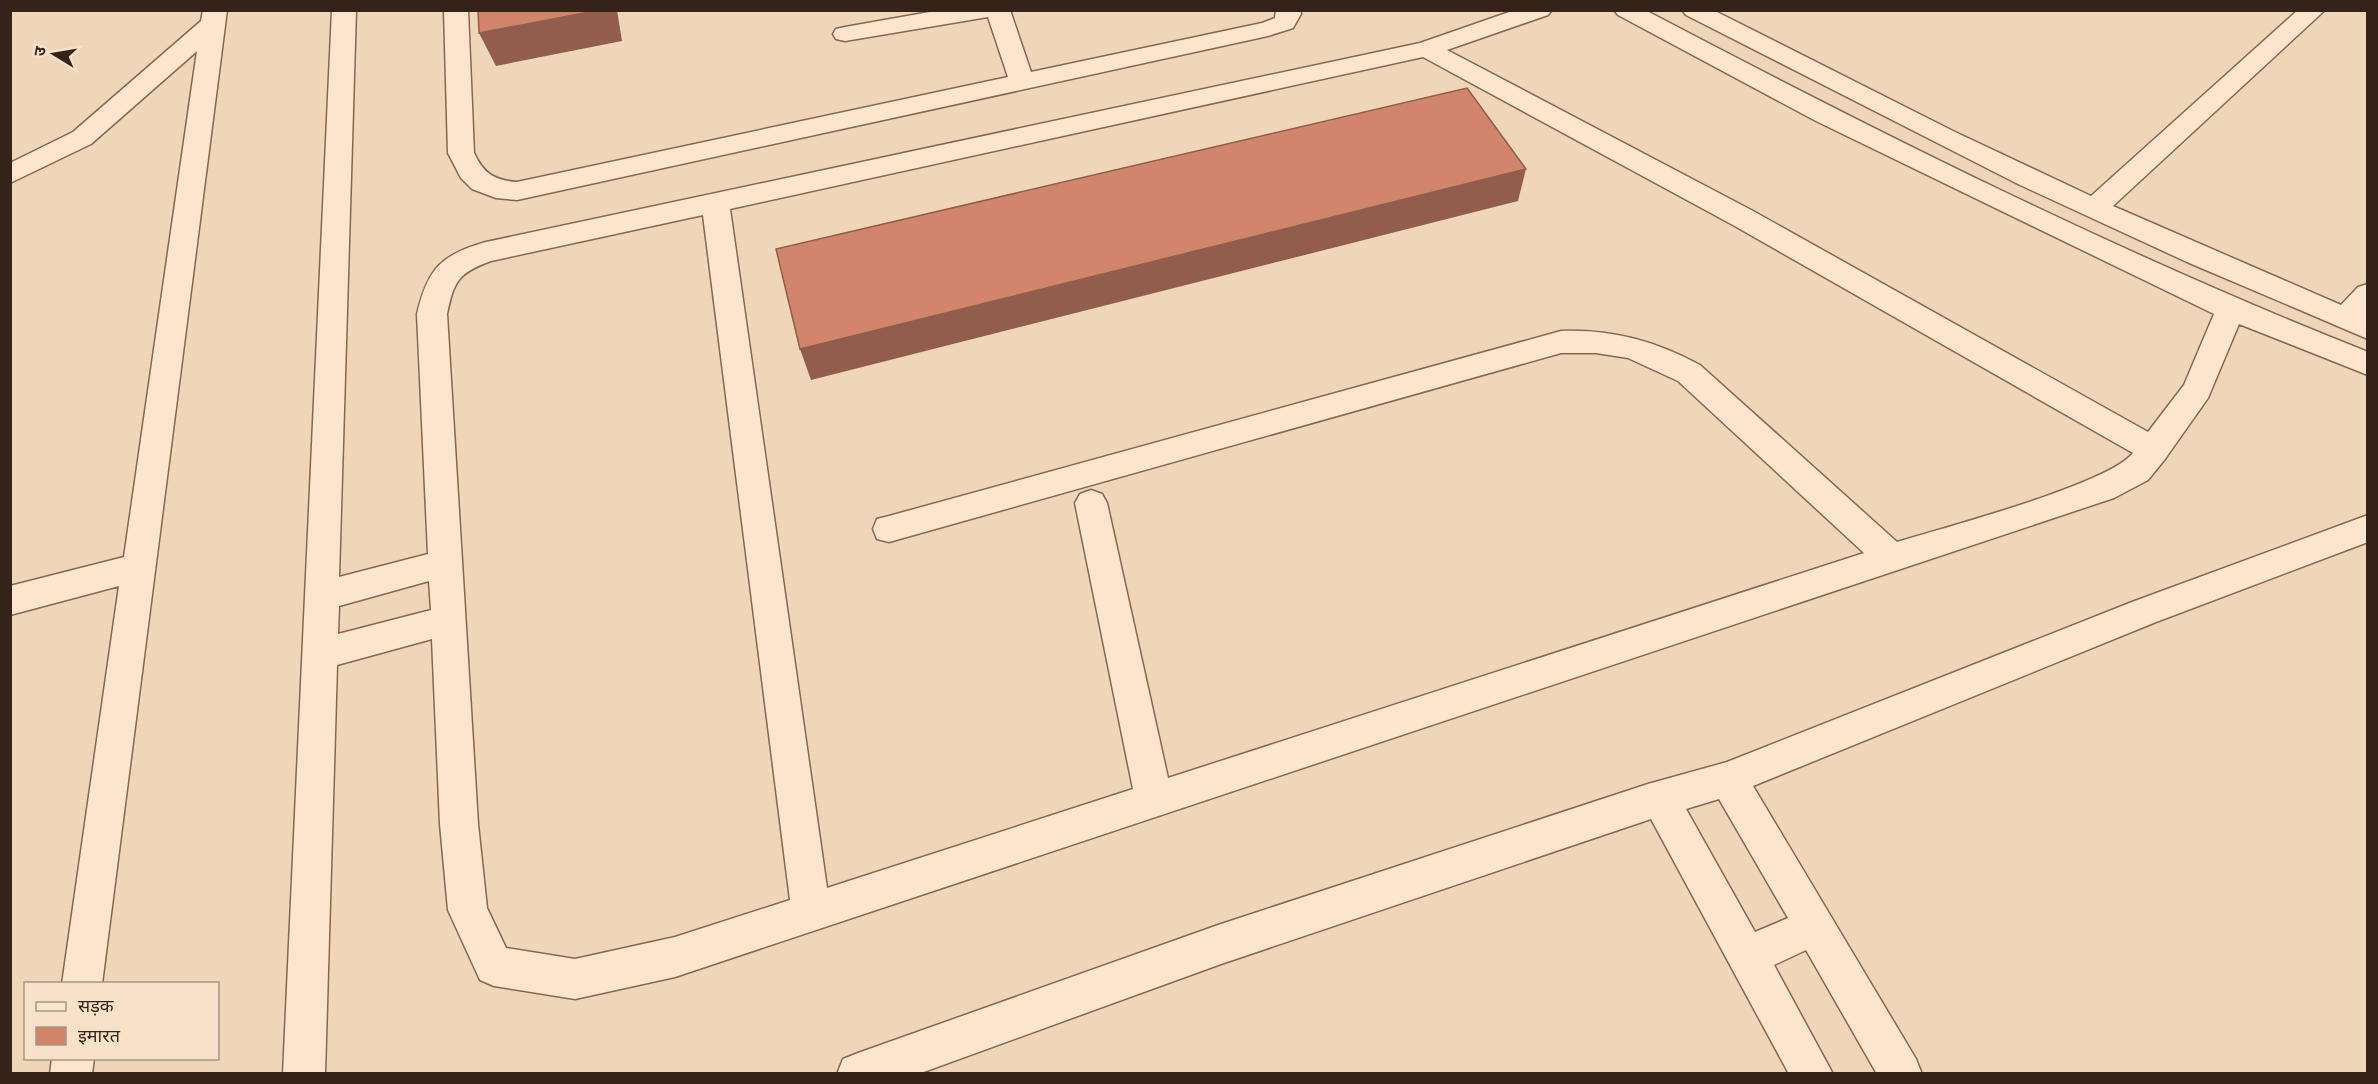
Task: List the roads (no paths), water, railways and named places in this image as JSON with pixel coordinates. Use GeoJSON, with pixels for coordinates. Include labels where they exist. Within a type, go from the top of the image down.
{"type":"FeatureCollection","features":[{"type":"Feature","properties":{"kind":"street"},"geometry":{"type":"LineString","coordinates":[[304,1074],[344,10]]}},
{"type":"Feature","properties":{"kind":"street"},"geometry":{"type":"LineString","coordinates":[[456,10],[461,153],[468,170],[479,183],[495,190],[517,191],[1268,30],[1284,23],[1289,14],[1288,10]]}},
{"type":"Feature","properties":{"kind":"street"},"geometry":{"type":"LineString","coordinates":[[845,34],[987,10]]}},
{"type":"Feature","properties":{"kind":"street"},"geometry":{"type":"LineString","coordinates":[[998,10],[1022,82]]}},
{"type":"Feature","properties":{"kind":"street"},"geometry":{"type":"LineString","coordinates":[[1540,10],[1426,49],[486,252],[455,263],[438,286],[432,314],[459,824],[468,910],[494,966],[576,979],[675,957],[2103,489],[2137,471],[2197,390],[2230,309]]}},
{"type":"Feature","properties":{"kind":"street"},"geometry":{"type":"LineString","coordinates":[[1626,10],[1825,115],[2230,309],[2367,364]]}},
{"type":"Feature","properties":{"kind":"street"},"geometry":{"type":"LineString","coordinates":[[1694,10],[1833,83],[2183,250],[2357,323],[2367,294]]}},
{"type":"Feature","properties":{"kind":"street"},"geometry":{"type":"LineString","coordinates":[[2094,208],[2313,10]]}},
{"type":"Feature","properties":{"kind":"street"},"geometry":{"type":"LineString","coordinates":[[10,174],[82,138],[214,17]]}},
{"type":"Feature","properties":{"kind":"street"},"geometry":{"type":"LineString","coordinates":[[82,982],[214,17]]}},
{"type":"Feature","properties":{"kind":"street"},"geometry":{"type":"LineString","coordinates":[[1426,49],[1743,218],[2154,450]]}},
{"type":"Feature","properties":{"kind":"street"},"geometry":{"type":"LineString","coordinates":[[715,202],[811,913]]}},
{"type":"Feature","properties":{"kind":"street"},"geometry":{"type":"LineString","coordinates":[[890,529],[1561,342],[1593,340],[1630,345],[1659,355],[1689,373],[1892,558]]}},
{"type":"Feature","properties":{"kind":"street"},"geometry":{"type":"LineString","coordinates":[[1091,503],[1154,800]]}},
{"type":"Feature","properties":{"kind":"street"},"geometry":{"type":"LineString","coordinates":[[858,1074],[918,1063],[1221,944],[1660,799],[1728,779],[2144,612],[2367,528]]}},
{"type":"Feature","properties":{"kind":"street"},"geometry":{"type":"LineString","coordinates":[[322,596],[446,563]]}},
{"type":"Feature","properties":{"kind":"street"},"geometry":{"type":"LineString","coordinates":[[10,601],[139,567]]}},
{"type":"Feature","properties":{"kind":"street"},"geometry":{"type":"LineString","coordinates":[[320,654],[448,620]]}},
{"type":"Feature","properties":{"kind":"street"},"geometry":{"type":"LineString","coordinates":[[1728,779],[1901,1074]]}},
{"type":"Feature","properties":{"kind":"street"},"geometry":{"type":"LineString","coordinates":[[1660,799],[1812,1074]]}},
{"type":"Feature","properties":{"kind":"street"},"geometry":{"type":"LineString","coordinates":[[1747,956],[1815,926]]}}]}
